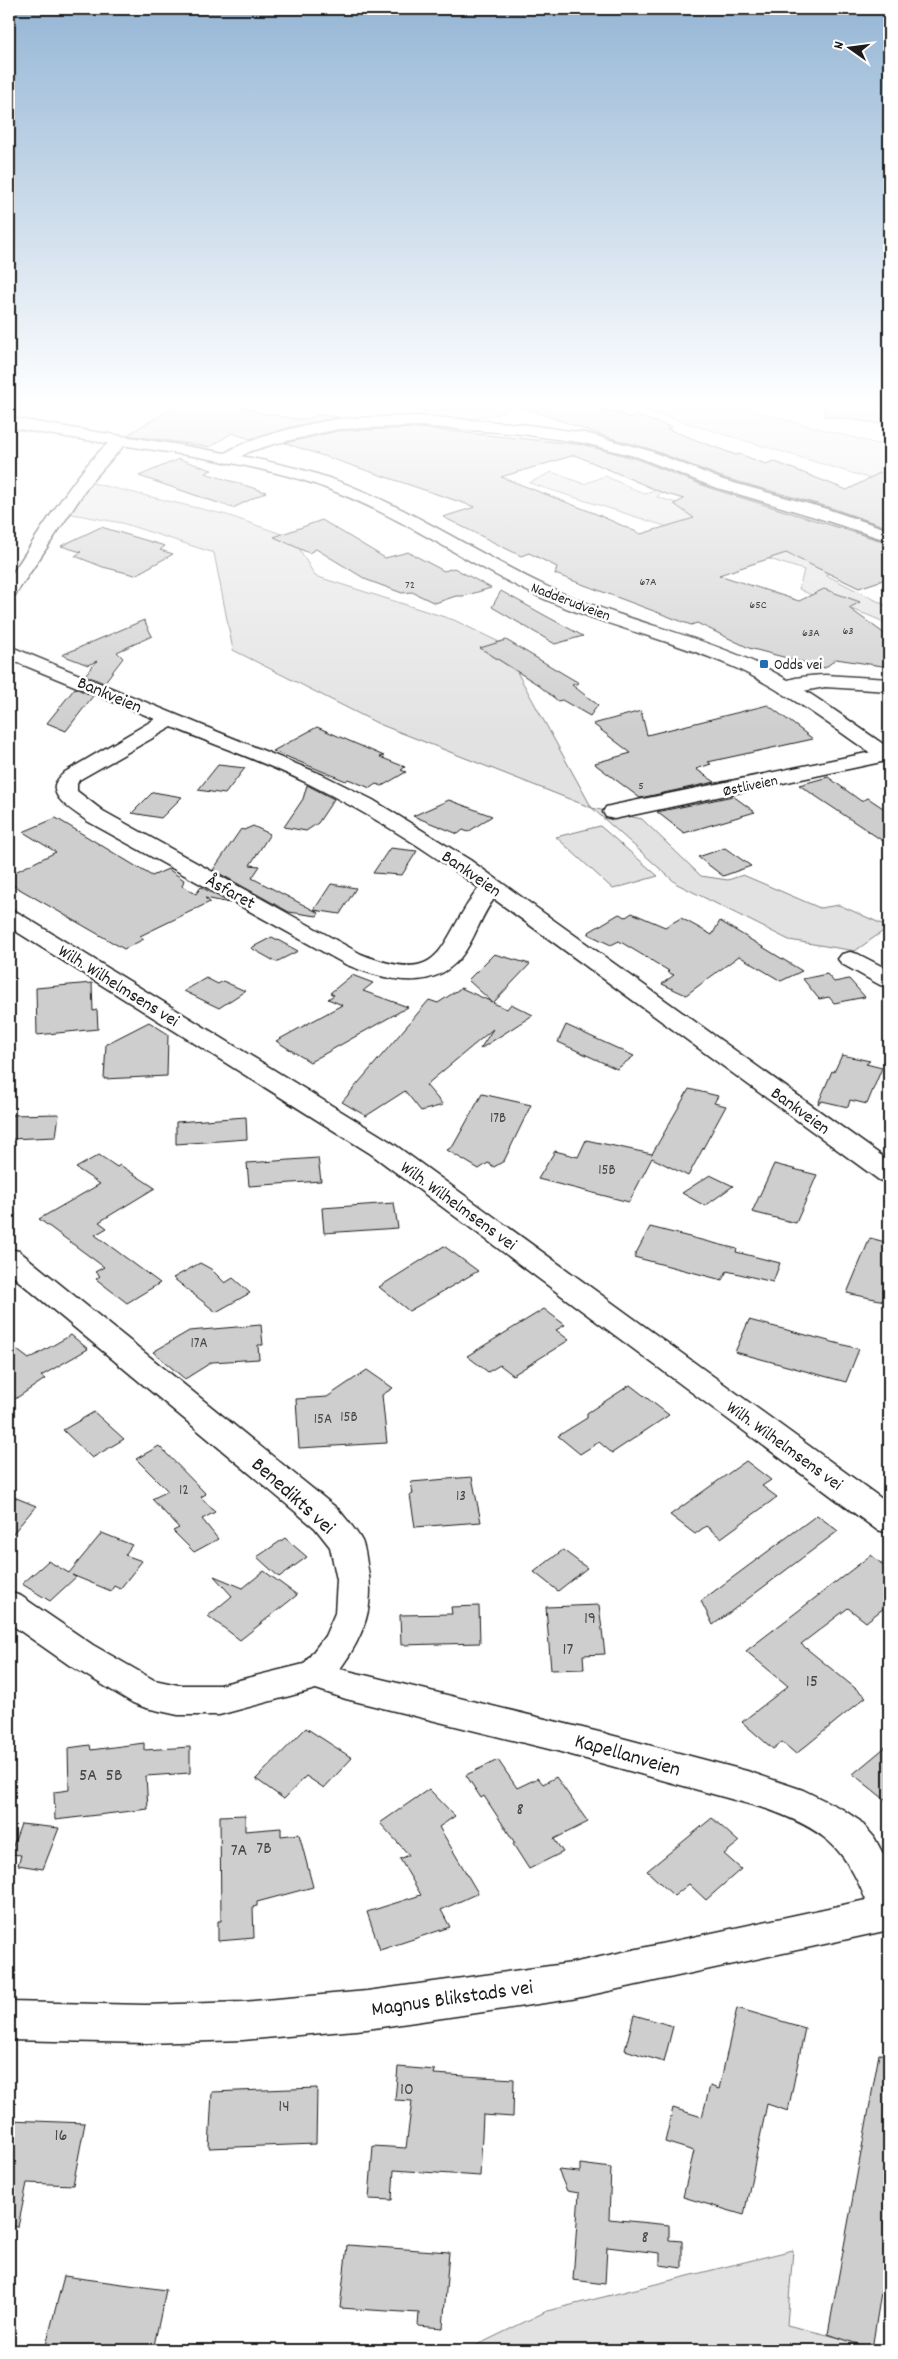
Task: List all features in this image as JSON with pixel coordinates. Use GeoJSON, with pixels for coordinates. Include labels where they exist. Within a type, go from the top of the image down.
{"type":"FeatureCollection","features":[{"type":"Feature","properties":{"kind":"street"},"geometry":{"type":"LineString","coordinates":[[9,591],[39,548],[59,513]]}},
{"type":"Feature","properties":{"kind":"street","name":"Nadderudveien"},"geometry":{"type":"LineString","coordinates":[[401,513],[543,592],[709,651],[744,666],[787,688],[888,756]]}},
{"type":"Feature","properties":{"kind":"street"},"geometry":{"type":"LineString","coordinates":[[824,513],[889,536]]}},
{"type":"Feature","properties":{"kind":"street","name":"Bankveien"},"geometry":{"type":"LineString","coordinates":[[9,652],[316,779],[402,828],[462,865],[621,978],[889,1174]]}},
{"type":"Feature","properties":{"kind":"street"},"geometry":{"type":"LineString","coordinates":[[787,688],[800,683],[824,681],[889,685]]}},
{"type":"Feature","properties":{"kind":"street","name":"Åsfaret"},"geometry":{"type":"LineString","coordinates":[[170,719],[72,776],[66,784],[66,792],[95,816],[353,959],[391,973],[412,974],[427,971],[441,964],[452,954],[474,910],[491,887]]}},
{"type":"Feature","properties":{"kind":"street","name":"Østliveien"},"geometry":{"type":"LineString","coordinates":[[614,812],[888,756]]}},
{"type":"Feature","properties":{"kind":"street","name":"Wilh. Wilhelmsens vei"},"geometry":{"type":"LineString","coordinates":[[9,917],[381,1148],[889,1521]]}},
{"type":"Feature","properties":{"kind":"street"},"geometry":{"type":"LineString","coordinates":[[850,959],[889,980]]}},
{"type":"Feature","properties":{"kind":"street","name":"Benedikts vei"},"geometry":{"type":"LineString","coordinates":[[9,1258],[327,1519],[346,1543],[354,1580],[352,1613],[339,1643],[316,1676]]}},
{"type":"Feature","properties":{"kind":"street"},"geometry":{"type":"LineString","coordinates":[[9,1605],[81,1656],[146,1693],[178,1700],[219,1700],[316,1676]]}},
{"type":"Feature","properties":{"kind":"street","name":"Kapellanveien"},"geometry":{"type":"LineString","coordinates":[[316,1676],[346,1685],[569,1738],[780,1797],[824,1816],[849,1835],[862,1851],[889,1909]]}},
{"type":"Feature","properties":{"kind":"street","name":"Magnus Blikstads vei"},"geometry":{"type":"LineString","coordinates":[[9,2021],[146,2024],[233,2022],[367,2010],[572,1981],[889,1913]]}},
{"type":"Feature","properties":{"kind":"shaded area"},"geometry":{"type":"Polygon","coordinates":[[[67,513],[219,513],[227,515],[293,538],[315,576],[454,620],[501,643],[592,808],[379,724],[233,650],[214,553],[122,523],[67,513]]]}},
{"type":"Feature","properties":{"kind":"shaded area"},"geometry":{"type":"Polygon","coordinates":[[[624,513],[709,513],[857,559],[826,575],[889,607],[889,625],[799,589],[804,570],[624,513]]]}},
{"type":"Feature","properties":{"kind":"shaded area"},"geometry":{"type":"Polygon","coordinates":[[[592,808],[642,819],[701,876],[728,880],[743,875],[820,908],[839,905],[889,927],[855,951],[789,940],[677,884],[592,808]]]}},
{"type":"Feature","properties":{"kind":"shaded area"},"geometry":{"type":"Polygon","coordinates":[[[600,826],[658,876],[613,889],[556,837],[600,826]]]}},
{"type":"Feature","properties":{"kind":"shaded area"},"geometry":{"type":"Polygon","coordinates":[[[793,2250],[787,2325],[889,2350],[467,2350],[547,2311],[793,2250]]]}},
{"type":"Feature","properties":{"kind":"building"},"geometry":{"type":"Polygon","coordinates":[[[456,513],[594,513],[641,534],[694,518],[687,513],[792,513],[889,543],[889,578],[859,588],[786,553],[719,575],[799,601],[824,589],[860,602],[849,608],[889,637],[889,667],[836,659],[825,668],[749,648],[697,623],[691,625],[555,574],[557,567],[529,553],[521,556],[443,517],[456,513]]]}},
{"type":"Feature","properties":{"kind":"building"},"geometry":{"type":"Polygon","coordinates":[[[846,513],[889,513],[889,528],[846,513]]]}},
{"type":"Feature","properties":{"kind":"building"},"geometry":{"type":"Polygon","coordinates":[[[322,520],[385,558],[408,552],[444,571],[454,568],[491,588],[435,603],[412,592],[402,593],[367,580],[316,549],[309,553],[274,537],[322,520]]]}},
{"type":"Feature","properties":{"kind":"building"},"geometry":{"type":"Polygon","coordinates":[[[101,527],[165,546],[160,550],[173,554],[135,575],[103,567],[75,556],[81,552],[61,546],[101,527]]]}},
{"type":"Feature","properties":{"kind":"building"},"geometry":{"type":"Polygon","coordinates":[[[501,591],[583,636],[555,644],[492,607],[501,591]]]}},
{"type":"Feature","properties":{"kind":"building"},"geometry":{"type":"Polygon","coordinates":[[[144,620],[152,636],[117,652],[123,658],[104,683],[85,675],[97,661],[88,665],[62,655],[144,620]]]}},
{"type":"Feature","properties":{"kind":"building"},"geometry":{"type":"Polygon","coordinates":[[[506,640],[579,683],[572,685],[598,705],[590,716],[562,700],[558,701],[537,684],[480,648],[506,640]]]}},
{"type":"Feature","properties":{"kind":"building"},"geometry":{"type":"Polygon","coordinates":[[[75,688],[93,696],[66,731],[47,723],[75,688]]]}},
{"type":"Feature","properties":{"kind":"building"},"geometry":{"type":"Polygon","coordinates":[[[768,705],[813,739],[708,762],[711,764],[696,769],[715,782],[640,798],[595,763],[631,753],[593,724],[641,711],[647,735],[768,705]]]}},
{"type":"Feature","properties":{"kind":"building"},"geometry":{"type":"Polygon","coordinates":[[[317,727],[384,756],[380,757],[405,767],[401,770],[406,772],[382,786],[376,784],[370,788],[348,779],[346,781],[273,751],[317,727]]]}},
{"type":"Feature","properties":{"kind":"building"},"geometry":{"type":"Polygon","coordinates":[[[218,765],[245,768],[225,794],[198,790],[218,765]]]}},
{"type":"Feature","properties":{"kind":"building"},"geometry":{"type":"Polygon","coordinates":[[[828,777],[861,801],[868,798],[889,812],[889,845],[799,785],[828,777]]]}},
{"type":"Feature","properties":{"kind":"building"},"geometry":{"type":"Polygon","coordinates":[[[307,785],[334,799],[318,823],[306,831],[284,827],[303,799],[307,785]]]}},
{"type":"Feature","properties":{"kind":"building"},"geometry":{"type":"Polygon","coordinates":[[[153,792],[182,797],[161,818],[132,813],[153,792]]]}},
{"type":"Feature","properties":{"kind":"building"},"geometry":{"type":"Polygon","coordinates":[[[733,796],[755,812],[684,833],[657,812],[733,796]]]}},
{"type":"Feature","properties":{"kind":"building"},"geometry":{"type":"Polygon","coordinates":[[[449,800],[492,816],[468,832],[463,830],[458,834],[413,816],[449,800]]]}},
{"type":"Feature","properties":{"kind":"building"},"geometry":{"type":"Polygon","coordinates":[[[56,818],[152,876],[168,869],[184,880],[182,886],[196,894],[201,887],[230,903],[205,898],[210,902],[140,936],[144,939],[124,949],[9,883],[9,875],[56,852],[23,832],[56,818]]]}},
{"type":"Feature","properties":{"kind":"building"},"geometry":{"type":"Polygon","coordinates":[[[253,826],[270,834],[250,865],[260,866],[252,878],[319,913],[317,916],[289,912],[213,870],[241,829],[244,830],[253,826]]]}},
{"type":"Feature","properties":{"kind":"building"},"geometry":{"type":"Polygon","coordinates":[[[390,848],[417,851],[402,875],[373,873],[390,848]]]}},
{"type":"Feature","properties":{"kind":"building"},"geometry":{"type":"Polygon","coordinates":[[[725,848],[751,866],[723,876],[698,857],[725,848]]]}},
{"type":"Feature","properties":{"kind":"building"},"geometry":{"type":"Polygon","coordinates":[[[331,884],[356,888],[340,914],[314,910],[331,884]]]}},
{"type":"Feature","properties":{"kind":"building"},"geometry":{"type":"Polygon","coordinates":[[[632,913],[665,927],[681,918],[712,935],[720,921],[802,971],[781,981],[739,956],[686,995],[662,984],[674,975],[667,972],[669,971],[619,941],[611,945],[588,934],[619,914],[626,917],[632,913]]]}},
{"type":"Feature","properties":{"kind":"building"},"geometry":{"type":"Polygon","coordinates":[[[272,937],[298,951],[276,962],[251,948],[272,937]]]}},
{"type":"Feature","properties":{"kind":"building"},"geometry":{"type":"Polygon","coordinates":[[[494,954],[530,964],[493,1003],[507,1009],[511,1004],[533,1015],[480,1049],[493,1029],[426,1085],[443,1105],[421,1111],[405,1091],[366,1116],[342,1102],[429,1000],[438,1003],[461,988],[492,1002],[468,980],[494,954]]]}},
{"type":"Feature","properties":{"kind":"building"},"geometry":{"type":"Polygon","coordinates":[[[827,974],[834,982],[849,979],[865,997],[834,1003],[829,997],[819,999],[803,979],[827,974]]]}},
{"type":"Feature","properties":{"kind":"building"},"geometry":{"type":"Polygon","coordinates":[[[352,975],[373,983],[363,991],[408,1007],[310,1062],[276,1041],[342,1005],[328,999],[334,995],[330,993],[352,975]]]}},
{"type":"Feature","properties":{"kind":"building"},"geometry":{"type":"Polygon","coordinates":[[[206,978],[218,984],[223,981],[245,991],[219,1008],[184,991],[206,978]]]}},
{"type":"Feature","properties":{"kind":"building"},"geometry":{"type":"Polygon","coordinates":[[[92,983],[93,1011],[97,1010],[98,1029],[37,1035],[36,988],[92,983]]]}},
{"type":"Feature","properties":{"kind":"building"},"geometry":{"type":"Polygon","coordinates":[[[149,1022],[168,1034],[167,1076],[104,1079],[106,1044],[149,1022]]]}},
{"type":"Feature","properties":{"kind":"building"},"geometry":{"type":"Polygon","coordinates":[[[566,1025],[634,1056],[617,1069],[558,1042],[566,1025]]]}},
{"type":"Feature","properties":{"kind":"building"},"geometry":{"type":"Polygon","coordinates":[[[842,1055],[870,1061],[866,1064],[882,1068],[867,1104],[850,1100],[848,1107],[822,1101],[818,1104],[832,1071],[834,1072],[842,1055]]]}},
{"type":"Feature","properties":{"kind":"building"},"geometry":{"type":"Polygon","coordinates":[[[689,1089],[718,1096],[714,1103],[726,1106],[688,1176],[652,1158],[629,1202],[538,1179],[555,1151],[578,1157],[586,1140],[652,1154],[689,1089]]]}},
{"type":"Feature","properties":{"kind":"building"},"geometry":{"type":"Polygon","coordinates":[[[482,1094],[531,1105],[504,1161],[494,1167],[488,1163],[479,1169],[447,1150],[453,1146],[482,1094]]]}},
{"type":"Feature","properties":{"kind":"building"},"geometry":{"type":"Polygon","coordinates":[[[59,1114],[56,1137],[9,1139],[9,1115],[59,1114]]]}},
{"type":"Feature","properties":{"kind":"building"},"geometry":{"type":"Polygon","coordinates":[[[246,1117],[247,1139],[176,1144],[176,1122],[246,1117]]]}},
{"type":"Feature","properties":{"kind":"building"},"geometry":{"type":"Polygon","coordinates":[[[99,1155],[117,1167],[120,1165],[155,1188],[99,1222],[107,1228],[95,1235],[160,1283],[127,1303],[96,1279],[100,1276],[95,1272],[104,1267],[39,1219],[100,1184],[76,1168],[99,1155]]]}},
{"type":"Feature","properties":{"kind":"building"},"geometry":{"type":"Polygon","coordinates":[[[318,1158],[321,1181],[249,1186],[247,1163],[318,1158]]]}},
{"type":"Feature","properties":{"kind":"building"},"geometry":{"type":"Polygon","coordinates":[[[774,1164],[817,1175],[796,1223],[752,1212],[774,1164]]]}},
{"type":"Feature","properties":{"kind":"building"},"geometry":{"type":"Polygon","coordinates":[[[710,1175],[733,1186],[705,1206],[682,1193],[710,1175]]]}},
{"type":"Feature","properties":{"kind":"building"},"geometry":{"type":"Polygon","coordinates":[[[394,1203],[398,1228],[324,1233],[322,1208],[394,1203]]]}},
{"type":"Feature","properties":{"kind":"building"},"geometry":{"type":"Polygon","coordinates":[[[650,1227],[737,1249],[736,1252],[780,1263],[773,1282],[727,1271],[722,1280],[634,1257],[650,1227]]]}},
{"type":"Feature","properties":{"kind":"building"},"geometry":{"type":"Polygon","coordinates":[[[870,1238],[889,1243],[889,1302],[847,1293],[870,1238]]]}},
{"type":"Feature","properties":{"kind":"building"},"geometry":{"type":"Polygon","coordinates":[[[444,1246],[478,1271],[409,1311],[379,1287],[444,1246]]]}},
{"type":"Feature","properties":{"kind":"building"},"geometry":{"type":"Polygon","coordinates":[[[200,1263],[211,1269],[225,1283],[233,1278],[250,1293],[216,1312],[173,1278],[200,1263]]]}},
{"type":"Feature","properties":{"kind":"building"},"geometry":{"type":"Polygon","coordinates":[[[544,1309],[565,1325],[556,1330],[569,1340],[513,1375],[500,1365],[488,1372],[467,1356],[544,1309]]]}},
{"type":"Feature","properties":{"kind":"building"},"geometry":{"type":"Polygon","coordinates":[[[749,1320],[859,1349],[846,1382],[735,1352],[749,1320]]]}},
{"type":"Feature","properties":{"kind":"building"},"geometry":{"type":"Polygon","coordinates":[[[261,1325],[263,1345],[258,1345],[259,1359],[212,1362],[185,1379],[153,1352],[189,1331],[261,1325]]]}},
{"type":"Feature","properties":{"kind":"building"},"geometry":{"type":"Polygon","coordinates":[[[71,1335],[88,1349],[41,1376],[45,1379],[9,1403],[9,1344],[29,1359],[71,1335]]]}},
{"type":"Feature","properties":{"kind":"building"},"geometry":{"type":"Polygon","coordinates":[[[367,1370],[393,1388],[382,1395],[387,1443],[299,1448],[296,1399],[327,1397],[367,1370]]]}},
{"type":"Feature","properties":{"kind":"building"},"geometry":{"type":"Polygon","coordinates":[[[630,1385],[669,1415],[612,1453],[599,1442],[580,1454],[558,1436],[587,1418],[587,1413],[630,1385]]]}},
{"type":"Feature","properties":{"kind":"building"},"geometry":{"type":"Polygon","coordinates":[[[94,1412],[124,1439],[92,1458],[63,1430],[94,1412]]]}},
{"type":"Feature","properties":{"kind":"building"},"geometry":{"type":"Polygon","coordinates":[[[159,1446],[206,1494],[201,1497],[215,1512],[202,1519],[218,1539],[194,1552],[173,1531],[179,1528],[152,1499],[168,1491],[136,1459],[159,1446]]]}},
{"type":"Feature","properties":{"kind":"building"},"geometry":{"type":"Polygon","coordinates":[[[746,1461],[771,1480],[762,1486],[777,1497],[721,1538],[706,1526],[695,1534],[670,1515],[746,1461]]]}},
{"type":"Feature","properties":{"kind":"building"},"geometry":{"type":"Polygon","coordinates":[[[472,1477],[481,1522],[415,1527],[410,1495],[413,1494],[411,1482],[472,1477]]]}},
{"type":"Feature","properties":{"kind":"building"},"geometry":{"type":"Polygon","coordinates":[[[9,1495],[36,1506],[9,1538],[9,1495]]]}},
{"type":"Feature","properties":{"kind":"building"},"geometry":{"type":"Polygon","coordinates":[[[817,1515],[838,1531],[713,1625],[701,1601],[817,1515]]]}},
{"type":"Feature","properties":{"kind":"building"},"geometry":{"type":"Polygon","coordinates":[[[102,1533],[132,1545],[125,1555],[142,1561],[120,1589],[114,1586],[111,1591],[72,1575],[76,1577],[50,1601],[22,1584],[48,1561],[69,1573],[102,1533]]]}},
{"type":"Feature","properties":{"kind":"building"},"geometry":{"type":"Polygon","coordinates":[[[285,1538],[307,1557],[279,1577],[257,1557],[285,1538]]]}},
{"type":"Feature","properties":{"kind":"building"},"geometry":{"type":"Polygon","coordinates":[[[563,1550],[587,1568],[558,1591],[534,1572],[563,1550]]]}},
{"type":"Feature","properties":{"kind":"building"},"geometry":{"type":"Polygon","coordinates":[[[871,1555],[889,1570],[889,1604],[866,1622],[848,1608],[801,1644],[866,1697],[796,1754],[782,1742],[773,1749],[742,1722],[788,1686],[746,1651],[871,1555]]]}},
{"type":"Feature","properties":{"kind":"building"},"geometry":{"type":"Polygon","coordinates":[[[264,1571],[297,1595],[240,1640],[208,1616],[232,1596],[214,1576],[243,1588],[264,1571]]]}},
{"type":"Feature","properties":{"kind":"building"},"geometry":{"type":"Polygon","coordinates":[[[599,1605],[605,1654],[583,1655],[584,1669],[551,1670],[546,1607],[599,1605]]]}},
{"type":"Feature","properties":{"kind":"building"},"geometry":{"type":"Polygon","coordinates":[[[479,1606],[480,1643],[401,1645],[400,1615],[452,1614],[451,1607],[479,1606]]]}},
{"type":"Feature","properties":{"kind":"building"},"geometry":{"type":"Polygon","coordinates":[[[306,1728],[352,1758],[324,1788],[306,1776],[284,1799],[256,1779],[306,1728]]]}},
{"type":"Feature","properties":{"kind":"building"},"geometry":{"type":"Polygon","coordinates":[[[144,1743],[144,1750],[190,1747],[190,1773],[146,1776],[148,1809],[55,1820],[54,1792],[69,1790],[68,1748],[90,1745],[91,1750],[144,1743]]]}},
{"type":"Feature","properties":{"kind":"building"},"geometry":{"type":"Polygon","coordinates":[[[889,1744],[889,1803],[853,1774],[889,1744]]]}},
{"type":"Feature","properties":{"kind":"building"},"geometry":{"type":"Polygon","coordinates":[[[498,1760],[517,1788],[538,1778],[543,1784],[556,1777],[588,1822],[554,1839],[563,1852],[529,1869],[513,1844],[515,1843],[484,1796],[481,1798],[466,1775],[498,1760]]]}},
{"type":"Feature","properties":{"kind":"building"},"geometry":{"type":"Polygon","coordinates":[[[429,1789],[455,1816],[439,1827],[478,1893],[441,1910],[450,1927],[380,1950],[367,1912],[421,1895],[400,1859],[409,1855],[380,1823],[429,1789]]]}},
{"type":"Feature","properties":{"kind":"building"},"geometry":{"type":"Polygon","coordinates":[[[245,1815],[245,1831],[281,1828],[281,1836],[299,1834],[313,1887],[257,1902],[257,1906],[253,1907],[254,1938],[218,1941],[218,1921],[221,1921],[220,1816],[245,1815]]]}},
{"type":"Feature","properties":{"kind":"building"},"geometry":{"type":"Polygon","coordinates":[[[712,1818],[739,1842],[724,1854],[741,1869],[706,1900],[689,1884],[674,1896],[647,1871],[712,1818]]]}},
{"type":"Feature","properties":{"kind":"building"},"geometry":{"type":"Polygon","coordinates":[[[21,1824],[59,1828],[43,1869],[18,1865],[21,1855],[10,1854],[21,1824]]]}},
{"type":"Feature","properties":{"kind":"building"},"geometry":{"type":"Polygon","coordinates":[[[737,2008],[805,2028],[788,2111],[767,2104],[744,2215],[683,2197],[694,2151],[665,2142],[673,2108],[702,2117],[710,2086],[719,2089],[737,2008]]]}},
{"type":"Feature","properties":{"kind":"building"},"geometry":{"type":"Polygon","coordinates":[[[634,2015],[673,2026],[664,2062],[625,2050],[634,2015]]]}},
{"type":"Feature","properties":{"kind":"building"},"geometry":{"type":"Polygon","coordinates":[[[879,2054],[889,2055],[889,2242],[872,2349],[828,2334],[879,2054]]]}},
{"type":"Feature","properties":{"kind":"building"},"geometry":{"type":"Polygon","coordinates":[[[398,2067],[435,2070],[434,2074],[514,2079],[513,2117],[483,2115],[480,2176],[394,2170],[392,2200],[369,2199],[373,2146],[406,2148],[412,2101],[395,2100],[398,2067]]]}},
{"type":"Feature","properties":{"kind":"building"},"geometry":{"type":"Polygon","coordinates":[[[317,2088],[316,2144],[209,2148],[212,2092],[317,2088]]]}},
{"type":"Feature","properties":{"kind":"building"},"geometry":{"type":"Polygon","coordinates":[[[9,2120],[85,2123],[73,2185],[27,2183],[18,2227],[9,2226],[9,2120]]]}},
{"type":"Feature","properties":{"kind":"building"},"geometry":{"type":"Polygon","coordinates":[[[580,2164],[611,2168],[609,2219],[669,2225],[669,2240],[682,2241],[682,2268],[660,2265],[660,2253],[607,2247],[605,2284],[573,2280],[579,2193],[567,2191],[558,2170],[580,2172],[580,2164]]]}},
{"type":"Feature","properties":{"kind":"building"},"geometry":{"type":"Polygon","coordinates":[[[347,2245],[449,2252],[443,2328],[418,2326],[419,2313],[340,2308],[347,2245]]]}},
{"type":"Feature","properties":{"kind":"building"},"geometry":{"type":"Polygon","coordinates":[[[64,2276],[166,2290],[153,2350],[66,2350],[66,2347],[46,2345],[64,2276]]]}},
{"type":"Feature","properties":{"kind":"place","name":"Odds vei"},"geometry":{"type":"Point","coordinates":[764,664]}}]}
